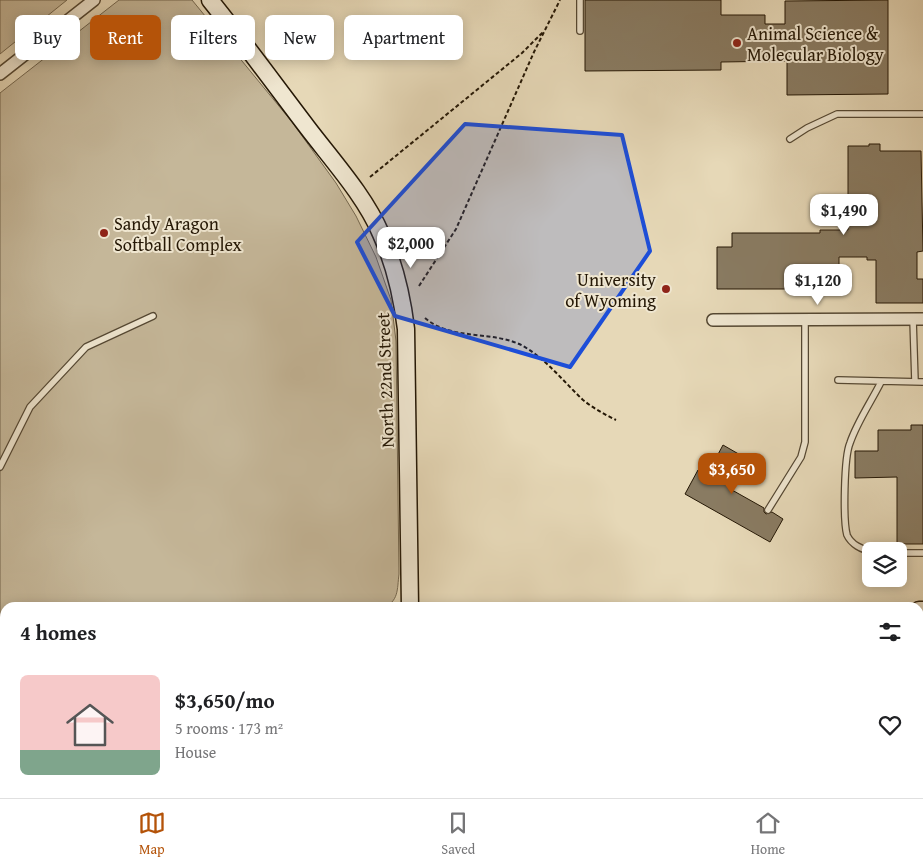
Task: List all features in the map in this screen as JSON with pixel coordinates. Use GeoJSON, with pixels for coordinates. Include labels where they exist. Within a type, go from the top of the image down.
{"type":"FeatureCollection","features":[{"type":"Feature","properties":{"kind":"street"},"geometry":{"type":"LineString","coordinates":[[0,74],[94,0]]}},
{"type":"Feature","properties":{"kind":"street","name":"North 22nd Street"},"geometry":{"type":"LineString","coordinates":[[210,0],[366,207],[380,232],[392,261],[402,296],[406,329],[410,602]]}},
{"type":"Feature","properties":{"kind":"street"},"geometry":{"type":"LineString","coordinates":[[713,320],[918,319]]}},
{"type":"Feature","properties":{"kind":"lane"},"geometry":{"type":"LineString","coordinates":[[580,0],[580,30]]}},
{"type":"Feature","properties":{"kind":"lane"},"geometry":{"type":"LineString","coordinates":[[790,139],[806,128],[837,114],[923,114]]}},
{"type":"Feature","properties":{"kind":"lane"},"geometry":{"type":"LineString","coordinates":[[0,467],[30,407],[86,347],[153,316]]}},
{"type":"Feature","properties":{"kind":"lane"},"geometry":{"type":"LineString","coordinates":[[915,382],[918,319]]}},
{"type":"Feature","properties":{"kind":"lane"},"geometry":{"type":"LineString","coordinates":[[768,510],[801,457],[805,442],[805,320]]}},
{"type":"Feature","properties":{"kind":"lane"},"geometry":{"type":"LineString","coordinates":[[838,380],[923,382]]}},
{"type":"Feature","properties":{"kind":"lane"},"geometry":{"type":"LineString","coordinates":[[862,548],[853,544],[848,535],[846,522],[846,454],[850,442],[881,382]]}},
{"type":"Feature","properties":{"kind":"lane"},"geometry":{"type":"LineString","coordinates":[[907,553],[923,553]]}},
{"type":"Feature","properties":{"kind":"path"},"geometry":{"type":"LineString","coordinates":[[419,286],[456,228],[470,200],[507,111],[544,30],[560,0]]}},
{"type":"Feature","properties":{"kind":"path"},"geometry":{"type":"LineString","coordinates":[[370,177],[522,54],[544,30]]}},
{"type":"Feature","properties":{"kind":"path"},"geometry":{"type":"LineString","coordinates":[[425,318],[432,324],[444,329],[510,341],[523,347],[552,370],[584,400],[616,420]]}},
{"type":"Feature","properties":{"kind":"highlighted area"},"geometry":{"type":"Polygon","coordinates":[[[465,124],[622,135],[650,251],[570,367],[395,316],[357,242],[465,124]]]}},
{"type":"Feature","properties":{"kind":"shaded area"},"geometry":{"type":"Polygon","coordinates":[[[0,0],[67,0],[48,15],[15,15],[15,42],[0,54],[0,0]]]}},
{"type":"Feature","properties":{"kind":"shaded area"},"geometry":{"type":"Polygon","coordinates":[[[119,0],[192,0],[204,15],[171,15],[171,60],[241,60],[292,122],[336,183],[356,216],[376,257],[391,300],[396,341],[399,574],[395,598],[392,602],[0,602],[0,93],[42,60],[80,60],[80,30],[90,23],[90,60],[161,60],[161,15],[100,15],[119,0]]]}},
{"type":"Feature","properties":{"kind":"building","name":"Animal Science & Molecular Biology"},"geometry":{"type":"Polygon","coordinates":[[[585,0],[721,0],[721,15],[765,15],[765,24],[785,24],[785,1],[888,0],[888,94],[787,95],[787,61],[721,62],[721,70],[585,71],[585,0]]]}},
{"type":"Feature","properties":{"kind":"building"},"geometry":{"type":"Polygon","coordinates":[[[869,144],[880,144],[880,151],[921,151],[923,251],[917,252],[917,279],[923,279],[923,303],[876,303],[876,260],[867,260],[867,257],[839,257],[839,289],[717,289],[717,247],[732,247],[732,233],[820,233],[820,230],[848,230],[848,146],[869,146],[869,144]]]}},
{"type":"Feature","properties":{"kind":"building"},"geometry":{"type":"Polygon","coordinates":[[[911,425],[923,425],[923,544],[897,542],[897,477],[855,478],[855,451],[878,451],[878,430],[911,430],[911,425]]]}},
{"type":"Feature","properties":{"kind":"building"},"geometry":{"type":"Polygon","coordinates":[[[723,445],[749,460],[732,490],[764,508],[766,514],[772,512],[783,519],[770,542],[685,494],[698,470],[707,475],[723,445]]]}},
{"type":"Feature","properties":{"kind":"place","name":"Animal Science & Molecular Biology"},"geometry":{"type":"Point","coordinates":[737,43]}},
{"type":"Feature","properties":{"kind":"place","name":"Sandy Aragon Softball Complex"},"geometry":{"type":"Point","coordinates":[104,233]}},
{"type":"Feature","properties":{"kind":"place","name":"University of Wyoming"},"geometry":{"type":"Point","coordinates":[666,289]}}]}
